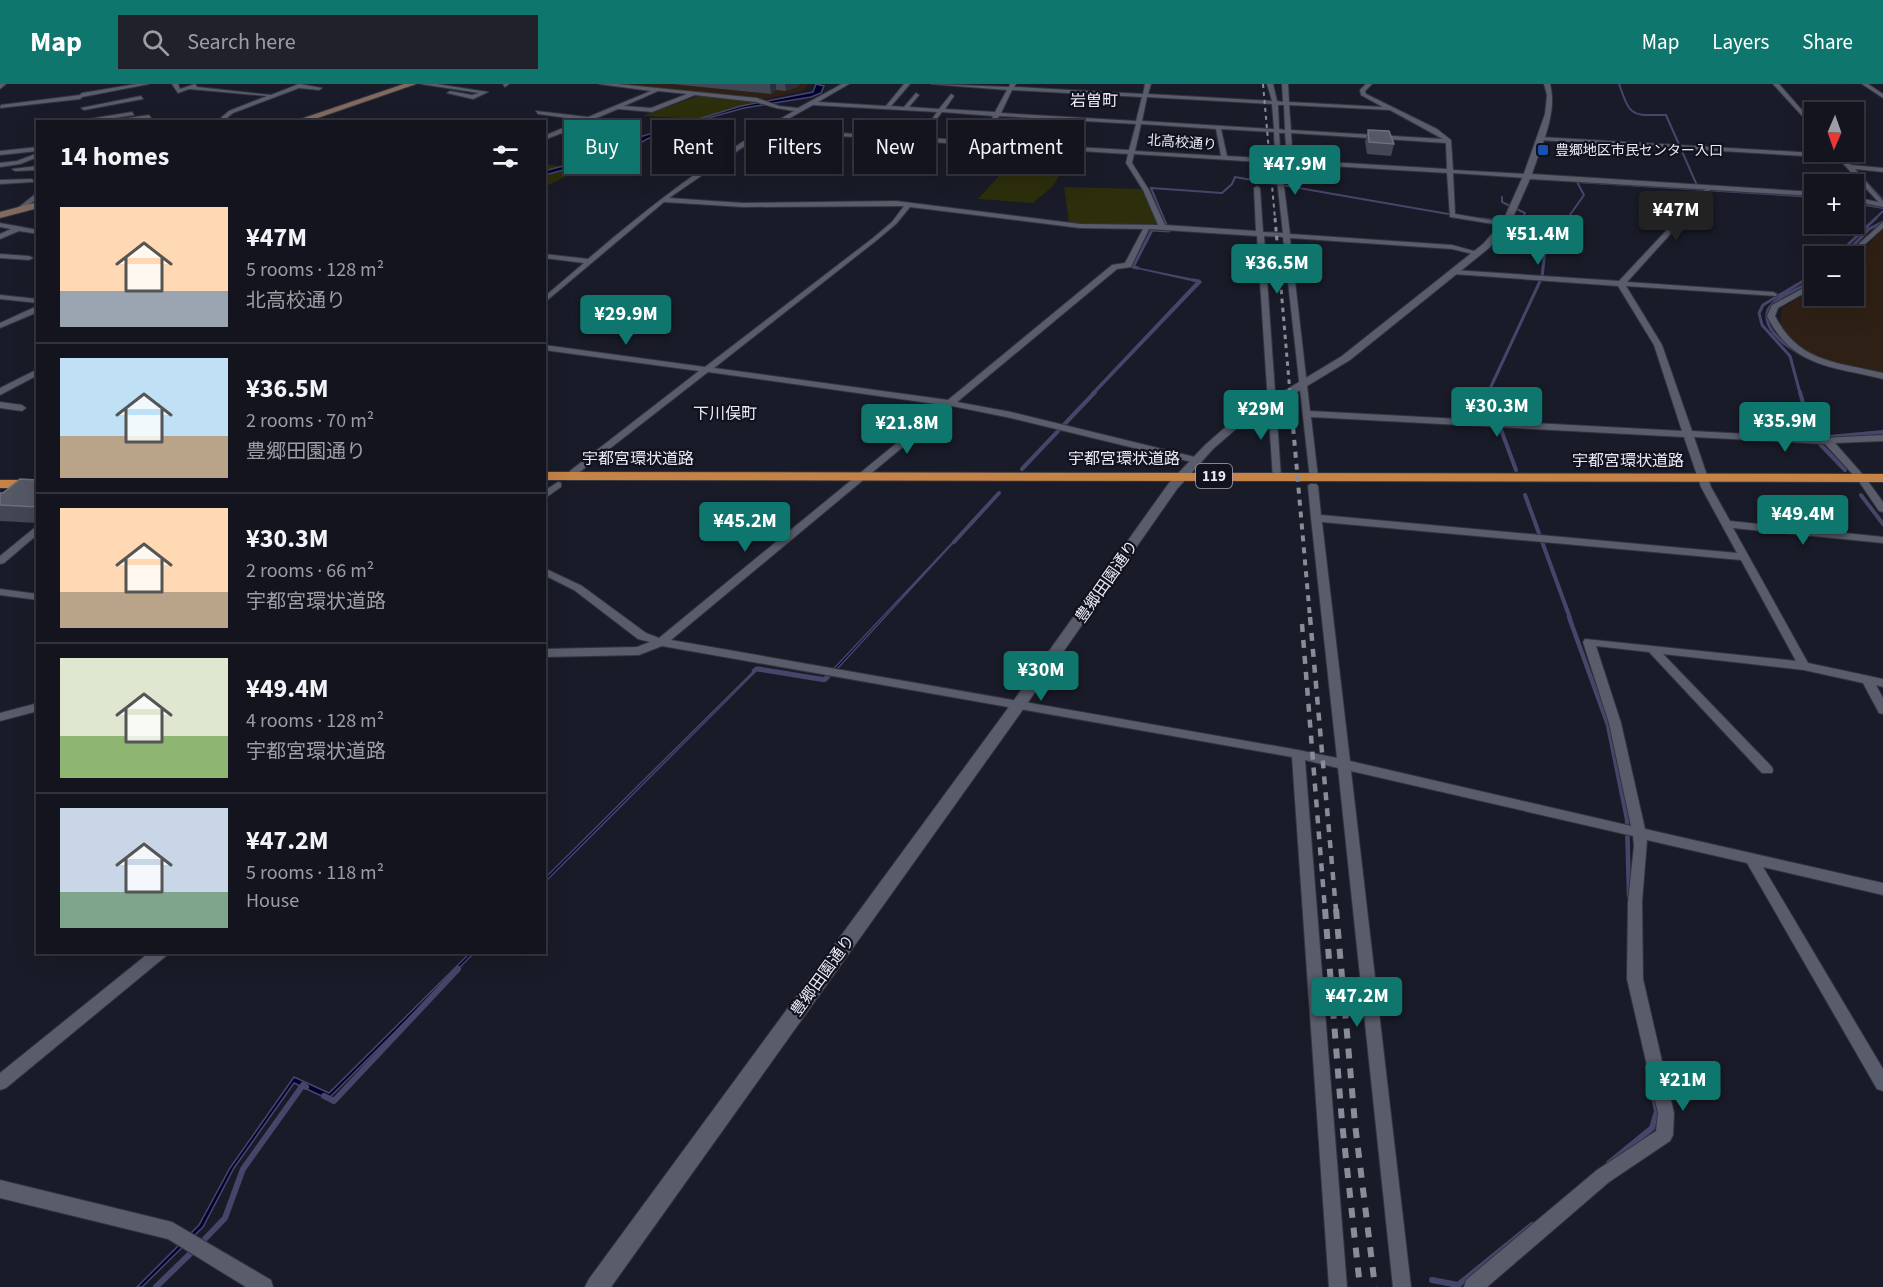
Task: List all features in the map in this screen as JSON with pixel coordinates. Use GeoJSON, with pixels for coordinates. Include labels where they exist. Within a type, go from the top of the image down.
{"type":"FeatureCollection","features":[{"type":"Feature","properties":{"kind":"highway"},"geometry":{"type":"LineString","coordinates":[[0,475],[36,475]]}},
{"type":"Feature","properties":{"kind":"highway","name":"宇都宮環状道路"},"geometry":{"type":"LineString","coordinates":[[1177,481],[1276,477],[1313,482]]}},
{"type":"Feature","properties":{"kind":"highway","name":"宇都宮環状道路"},"geometry":{"type":"LineString","coordinates":[[557,482],[1864,482],[1883,478]]}},
{"type":"Feature","properties":{"kind":"highway","name":"宇都宮環状道路"},"geometry":{"type":"LineString","coordinates":[[1864,482],[1883,487]]}},
{"type":"Feature","properties":{"kind":"highway"},"geometry":{"type":"LineString","coordinates":[[0,484],[36,484]]}},
{"type":"Feature","properties":{"kind":"main road"},"geometry":{"type":"LineString","coordinates":[[302,120],[412,84]]}},
{"type":"Feature","properties":{"kind":"main road"},"geometry":{"type":"LineString","coordinates":[[0,215],[36,206]]}},
{"type":"Feature","properties":{"kind":"street"},"geometry":{"type":"LineString","coordinates":[[79,84],[86,120]]}},
{"type":"Feature","properties":{"kind":"street"},"geometry":{"type":"LineString","coordinates":[[0,106],[81,96],[146,84]]}},
{"type":"Feature","properties":{"kind":"street"},"geometry":{"type":"LineString","coordinates":[[175,84],[178,91],[201,84]]}},
{"type":"Feature","properties":{"kind":"street"},"geometry":{"type":"LineString","coordinates":[[195,96],[228,84]]}},
{"type":"Feature","properties":{"kind":"street"},"geometry":{"type":"LineString","coordinates":[[424,84],[485,92],[473,97],[450,93]]}},
{"type":"Feature","properties":{"kind":"street"},"geometry":{"type":"LineString","coordinates":[[602,84],[758,100],[778,107],[798,110]]}},
{"type":"Feature","properties":{"kind":"street"},"geometry":{"type":"LineString","coordinates":[[780,120],[846,84]]}},
{"type":"Feature","properties":{"kind":"street"},"geometry":{"type":"LineString","coordinates":[[888,108],[907,84]]}},
{"type":"Feature","properties":{"kind":"street"},"geometry":{"type":"LineString","coordinates":[[934,84],[1012,86],[1146,96],[1389,109]]}},
{"type":"Feature","properties":{"kind":"street"},"geometry":{"type":"LineString","coordinates":[[1148,84],[1141,123],[1129,163],[1146,190],[1162,227]]}},
{"type":"Feature","properties":{"kind":"street"},"geometry":{"type":"LineString","coordinates":[[1270,84],[1275,103],[1278,161],[1305,385],[1316,518],[1402,1287]]}},
{"type":"Feature","properties":{"kind":"street"},"geometry":{"type":"LineString","coordinates":[[1285,84],[1290,162]]}},
{"type":"Feature","properties":{"kind":"street"},"geometry":{"type":"LineString","coordinates":[[1369,84],[1362,91],[1364,95],[1438,131],[1449,141],[1452,216],[1506,224]]}},
{"type":"Feature","properties":{"kind":"street","name":"豊郷田園通り"},"geometry":{"type":"LineString","coordinates":[[599,1286],[1177,481],[1226,432],[1346,358],[1477,253],[1506,224],[1527,176],[1550,105],[1547,84]]}},
{"type":"Feature","properties":{"kind":"street"},"geometry":{"type":"LineString","coordinates":[[1776,84],[1804,116]]}},
{"type":"Feature","properties":{"kind":"street"},"geometry":{"type":"LineString","coordinates":[[1865,84],[1883,96]]}},
{"type":"Feature","properties":{"kind":"street"},"geometry":{"type":"LineString","coordinates":[[221,120],[231,112],[288,89],[302,85],[319,88]]}},
{"type":"Feature","properties":{"kind":"street"},"geometry":{"type":"LineString","coordinates":[[248,86],[288,89]]}},
{"type":"Feature","properties":{"kind":"street"},"geometry":{"type":"LineString","coordinates":[[994,120],[1012,86]]}},
{"type":"Feature","properties":{"kind":"street"},"geometry":{"type":"LineString","coordinates":[[189,88],[273,96]]}},
{"type":"Feature","properties":{"kind":"street"},"geometry":{"type":"LineString","coordinates":[[546,137],[658,89]]}},
{"type":"Feature","properties":{"kind":"street"},"geometry":{"type":"LineString","coordinates":[[617,107],[652,110],[697,93]]}},
{"type":"Feature","properties":{"kind":"street"},"geometry":{"type":"LineString","coordinates":[[905,109],[916,95]]}},
{"type":"Feature","properties":{"kind":"street"},"geometry":{"type":"LineString","coordinates":[[934,120],[951,96]]}},
{"type":"Feature","properties":{"kind":"street"},"geometry":{"type":"LineString","coordinates":[[84,108],[141,98]]}},
{"type":"Feature","properties":{"kind":"street"},"geometry":{"type":"LineString","coordinates":[[811,103],[1449,141]]}},
{"type":"Feature","properties":{"kind":"street"},"geometry":{"type":"LineString","coordinates":[[538,112],[589,119]]}},
{"type":"Feature","properties":{"kind":"street"},"geometry":{"type":"LineString","coordinates":[[93,120],[132,114]]}},
{"type":"Feature","properties":{"kind":"street"},"geometry":{"type":"LineString","coordinates":[[123,120],[149,117]]}},
{"type":"Feature","properties":{"kind":"street"},"geometry":{"type":"LineString","coordinates":[[1218,127],[1224,158]]}},
{"type":"Feature","properties":{"kind":"street"},"geometry":{"type":"LineString","coordinates":[[1540,139],[1804,152]]}},
{"type":"Feature","properties":{"kind":"street"},"geometry":{"type":"LineString","coordinates":[[546,299],[663,200],[746,142]]}},
{"type":"Feature","properties":{"kind":"street"},"geometry":{"type":"LineString","coordinates":[[0,153],[36,149]]}},
{"type":"Feature","properties":{"kind":"street","name":"北高校通り"},"geometry":{"type":"LineString","coordinates":[[1084,149],[1804,193]]}},
{"type":"Feature","properties":{"kind":"street"},"geometry":{"type":"LineString","coordinates":[[0,170],[36,156]]}},
{"type":"Feature","properties":{"kind":"street"},"geometry":{"type":"LineString","coordinates":[[0,165],[36,162]]}},
{"type":"Feature","properties":{"kind":"street"},"geometry":{"type":"LineString","coordinates":[[1845,162],[1883,205]]}},
{"type":"Feature","properties":{"kind":"street"},"geometry":{"type":"LineString","coordinates":[[1849,167],[1883,170]]}},
{"type":"Feature","properties":{"kind":"street"},"geometry":{"type":"LineString","coordinates":[[0,170],[36,168]]}},
{"type":"Feature","properties":{"kind":"street"},"geometry":{"type":"LineString","coordinates":[[0,182],[31,181]]}},
{"type":"Feature","properties":{"kind":"street"},"geometry":{"type":"LineString","coordinates":[[1621,284],[1710,187]]}},
{"type":"Feature","properties":{"kind":"street"},"geometry":{"type":"LineString","coordinates":[[1257,188],[1276,477]]}},
{"type":"Feature","properties":{"kind":"street"},"geometry":{"type":"LineString","coordinates":[[17,211],[36,196]]}},
{"type":"Feature","properties":{"kind":"street"},"geometry":{"type":"LineString","coordinates":[[663,200],[743,205],[909,204],[1080,226],[1162,227],[1452,247],[1477,253]]}},
{"type":"Feature","properties":{"kind":"street"},"geometry":{"type":"LineString","coordinates":[[1864,202],[1883,205]]}},
{"type":"Feature","properties":{"kind":"street"},"geometry":{"type":"LineString","coordinates":[[546,494],[557,482],[875,239],[894,223],[909,204]]}},
{"type":"Feature","properties":{"kind":"street"},"geometry":{"type":"LineString","coordinates":[[1859,246],[1883,224]]}},
{"type":"Feature","properties":{"kind":"street"},"geometry":{"type":"LineString","coordinates":[[0,225],[36,232]]}},
{"type":"Feature","properties":{"kind":"street"},"geometry":{"type":"LineString","coordinates":[[546,653],[639,651],[661,642],[1115,267],[1128,265],[1148,227]]}},
{"type":"Feature","properties":{"kind":"street"},"geometry":{"type":"LineString","coordinates":[[0,237],[19,228]]}},
{"type":"Feature","properties":{"kind":"street"},"geometry":{"type":"LineString","coordinates":[[0,256],[29,258]]}},
{"type":"Feature","properties":{"kind":"street"},"geometry":{"type":"LineString","coordinates":[[546,256],[590,261]]}},
{"type":"Feature","properties":{"kind":"street"},"geometry":{"type":"LineString","coordinates":[[1452,273],[1773,294]]}},
{"type":"Feature","properties":{"kind":"street"},"geometry":{"type":"LineString","coordinates":[[1621,284],[1658,345],[1704,482],[1804,666]]}},
{"type":"Feature","properties":{"kind":"street"},"geometry":{"type":"LineString","coordinates":[[1804,290],[1775,306],[1771,316],[1776,329],[1796,349],[1813,360],[1883,376]]}},
{"type":"Feature","properties":{"kind":"street"},"geometry":{"type":"LineString","coordinates":[[0,297],[36,301]]}},
{"type":"Feature","properties":{"kind":"street"},"geometry":{"type":"LineString","coordinates":[[0,326],[36,310]]}},
{"type":"Feature","properties":{"kind":"street"},"geometry":{"type":"LineString","coordinates":[[546,347],[950,403],[1011,415],[1196,460]]}},
{"type":"Feature","properties":{"kind":"street"},"geometry":{"type":"LineString","coordinates":[[0,392],[36,372]]}},
{"type":"Feature","properties":{"kind":"street"},"geometry":{"type":"LineString","coordinates":[[0,405],[22,408]]}},
{"type":"Feature","properties":{"kind":"street"},"geometry":{"type":"LineString","coordinates":[[1308,414],[1828,441],[1883,438]]}},
{"type":"Feature","properties":{"kind":"street"},"geometry":{"type":"LineString","coordinates":[[1828,441],[1864,482],[1883,509]]}},
{"type":"Feature","properties":{"kind":"street"},"geometry":{"type":"LineString","coordinates":[[1316,518],[1744,557]]}},
{"type":"Feature","properties":{"kind":"street"},"geometry":{"type":"LineString","coordinates":[[1727,524],[1883,540]]}},
{"type":"Feature","properties":{"kind":"street"},"geometry":{"type":"LineString","coordinates":[[0,561],[36,530]]}},
{"type":"Feature","properties":{"kind":"street"},"geometry":{"type":"LineString","coordinates":[[546,572],[578,588],[642,636],[661,642],[1298,754],[1640,835],[1883,889]]}},
{"type":"Feature","properties":{"kind":"street"},"geometry":{"type":"LineString","coordinates":[[0,592],[36,597]]}},
{"type":"Feature","properties":{"kind":"street"},"geometry":{"type":"LineString","coordinates":[[1473,1287],[1603,1176],[1664,1135],[1666,1113],[1635,979],[1635,902],[1641,846],[1640,835],[1615,723],[1589,642],[1804,666],[1883,683]]}},
{"type":"Feature","properties":{"kind":"street"},"geometry":{"type":"LineString","coordinates":[[1652,649],[1767,770]]}},
{"type":"Feature","properties":{"kind":"street"},"geometry":{"type":"LineString","coordinates":[[1867,679],[1883,710]]}},
{"type":"Feature","properties":{"kind":"street"},"geometry":{"type":"LineString","coordinates":[[0,717],[32,709]]}},
{"type":"Feature","properties":{"kind":"street"},"geometry":{"type":"LineString","coordinates":[[32,709],[28,715],[36,719]]}},
{"type":"Feature","properties":{"kind":"street"},"geometry":{"type":"LineString","coordinates":[[1298,754],[1338,1287]]}},
{"type":"Feature","properties":{"kind":"street"},"geometry":{"type":"LineString","coordinates":[[1752,860],[1883,1084]]}},
{"type":"Feature","properties":{"kind":"street"},"geometry":{"type":"LineString","coordinates":[[0,1083],[159,954]]}},
{"type":"Feature","properties":{"kind":"street"},"geometry":{"type":"LineString","coordinates":[[0,1189],[172,1231],[264,1287]]}},
{"type":"Feature","properties":{"kind":"shaded area"},"geometry":{"type":"Polygon","coordinates":[[[618,84],[809,84],[802,91],[765,99],[618,84]]]}},
{"type":"Feature","properties":{"kind":"shaded area"},"geometry":{"type":"Polygon","coordinates":[[[816,84],[824,86],[821,93],[811,97],[744,108],[695,120],[741,106],[813,92],[816,84]]]}},
{"type":"Feature","properties":{"kind":"shaded area"},"geometry":{"type":"Polygon","coordinates":[[[701,95],[758,102],[699,119],[642,116],[701,95]]]}},
{"type":"Feature","properties":{"kind":"shaded area"},"geometry":{"type":"Polygon","coordinates":[[[652,133],[652,137],[640,143],[640,138],[652,133]]]}},
{"type":"Feature","properties":{"kind":"shaded area"},"geometry":{"type":"Polygon","coordinates":[[[546,164],[564,167],[564,174],[570,174],[546,186],[546,164]]]}},
{"type":"Feature","properties":{"kind":"shaded area"},"geometry":{"type":"Polygon","coordinates":[[[564,166],[564,170],[546,175],[548,170],[564,166]]]}},
{"type":"Feature","properties":{"kind":"shaded area"},"geometry":{"type":"Polygon","coordinates":[[[1001,174],[1060,174],[1053,186],[1033,203],[978,199],[1001,174]]]}},
{"type":"Feature","properties":{"kind":"shaded area"},"geometry":{"type":"Polygon","coordinates":[[[1064,187],[1143,189],[1157,225],[1116,226],[1069,223],[1064,187]]]}},
{"type":"Feature","properties":{"kind":"shaded area"},"geometry":{"type":"Polygon","coordinates":[[[1883,229],[1883,375],[1843,364],[1819,361],[1796,346],[1780,325],[1782,308],[1804,295],[1804,306],[1864,306],[1864,249],[1883,229]]]}},
{"type":"Feature","properties":{"kind":"shaded area"},"geometry":{"type":"Polygon","coordinates":[[[1132,267],[1201,282],[1022,469],[1199,282],[1132,267]]]}},
{"type":"Feature","properties":{"kind":"shaded area"},"geometry":{"type":"Polygon","coordinates":[[[999,493],[826,681],[758,669],[546,881],[546,877],[758,667],[825,678],[999,493]]]}},
{"type":"Feature","properties":{"kind":"shaded area"},"geometry":{"type":"Polygon","coordinates":[[[469,954],[473,954],[328,1099],[294,1083],[234,1168],[203,1227],[142,1287],[137,1287],[199,1225],[230,1168],[294,1077],[329,1093],[469,954]]]}},
{"type":"Feature","properties":{"kind":"building"},"geometry":{"type":"Polygon","coordinates":[[[1368,130],[1389,131],[1394,144],[1369,142],[1368,130]]]}},
{"type":"Feature","properties":{"kind":"building"},"geometry":{"type":"Polygon","coordinates":[[[20,479],[36,480],[36,507],[0,505],[0,493],[20,479]]]}},
{"type":"Feature","properties":{"kind":"waterway"},"geometry":{"type":"LineString","coordinates":[[1619,84],[1626,103],[1634,112],[1646,115],[1666,115],[1699,190]]}},
{"type":"Feature","properties":{"kind":"waterway"},"geometry":{"type":"LineString","coordinates":[[1848,162],[1852,166]]}},
{"type":"Feature","properties":{"kind":"waterway"},"geometry":{"type":"LineString","coordinates":[[1858,173],[1883,200]]}},
{"type":"Feature","properties":{"kind":"waterway"},"geometry":{"type":"LineString","coordinates":[[1164,219],[1151,188],[1222,193],[1232,184],[1235,177],[1454,215]]}},
{"type":"Feature","properties":{"kind":"waterway"},"geometry":{"type":"LineString","coordinates":[[1567,219],[1584,195],[1577,182],[1699,190]]}},
{"type":"Feature","properties":{"kind":"waterway"},"geometry":{"type":"LineString","coordinates":[[1699,190],[1804,196]]}},
{"type":"Feature","properties":{"kind":"waterway"},"geometry":{"type":"LineString","coordinates":[[1502,197],[1502,202],[1525,213],[1522,219]]}},
{"type":"Feature","properties":{"kind":"waterway"},"geometry":{"type":"LineString","coordinates":[[1864,205],[1883,208]]}},
{"type":"Feature","properties":{"kind":"waterway"},"geometry":{"type":"LineString","coordinates":[[1876,218],[1883,211]]}},
{"type":"Feature","properties":{"kind":"waterway"},"geometry":{"type":"LineString","coordinates":[[1138,268],[1133,267],[1152,230],[1169,231],[1163,218]]}},
{"type":"Feature","properties":{"kind":"waterway"},"geometry":{"type":"LineString","coordinates":[[1519,224],[1522,218]]}},
{"type":"Feature","properties":{"kind":"waterway"},"geometry":{"type":"LineString","coordinates":[[1547,233],[1561,227],[1568,218]]}},
{"type":"Feature","properties":{"kind":"waterway"},"geometry":{"type":"LineString","coordinates":[[1847,246],[1876,218]]}},
{"type":"Feature","properties":{"kind":"waterway"},"geometry":{"type":"LineString","coordinates":[[1483,219],[1499,221]]}},
{"type":"Feature","properties":{"kind":"waterway"},"geometry":{"type":"LineString","coordinates":[[1853,246],[1869,229],[1883,222]]}},
{"type":"Feature","properties":{"kind":"waterway"},"geometry":{"type":"LineString","coordinates":[[1519,224],[1514,230],[1518,233],[1547,233]]}},
{"type":"Feature","properties":{"kind":"waterway"},"geometry":{"type":"LineString","coordinates":[[1488,393],[1542,277],[1547,233]]}},
{"type":"Feature","properties":{"kind":"waterway"},"geometry":{"type":"LineString","coordinates":[[1093,393],[1199,281],[1193,280]]}},
{"type":"Feature","properties":{"kind":"waterway"},"geometry":{"type":"LineString","coordinates":[[1800,393],[1790,356],[1762,325],[1759,313],[1763,305],[1804,281]]}},
{"type":"Feature","properties":{"kind":"waterway"},"geometry":{"type":"LineString","coordinates":[[1804,286],[1776,301],[1768,310],[1767,320],[1778,338],[1788,346],[1798,353],[1828,365]]}},
{"type":"Feature","properties":{"kind":"waterway"},"geometry":{"type":"LineString","coordinates":[[1022,469],[1095,392]]}},
{"type":"Feature","properties":{"kind":"waterway"},"geometry":{"type":"LineString","coordinates":[[1487,392],[1516,470]]}},
{"type":"Feature","properties":{"kind":"waterway"},"geometry":{"type":"LineString","coordinates":[[1800,392],[1812,436]]}},
{"type":"Feature","properties":{"kind":"waterway"},"geometry":{"type":"LineString","coordinates":[[1829,437],[1883,432]]}},
{"type":"Feature","properties":{"kind":"waterway"},"geometry":{"type":"LineString","coordinates":[[1819,443],[1845,470]]}},
{"type":"Feature","properties":{"kind":"waterway"},"geometry":{"type":"LineString","coordinates":[[954,542],[999,493]]}},
{"type":"Feature","properties":{"kind":"waterway"},"geometry":{"type":"LineString","coordinates":[[1525,495],[1570,618]]}},
{"type":"Feature","properties":{"kind":"waterway"},"geometry":{"type":"LineString","coordinates":[[1861,495],[1883,524]]}},
{"type":"Feature","properties":{"kind":"waterway"},"geometry":{"type":"LineString","coordinates":[[1569,617],[1608,725],[1627,819],[1629,896]]}},
{"type":"Feature","properties":{"kind":"waterway"},"geometry":{"type":"LineString","coordinates":[[754,671],[756,669],[824,680],[827,677]]}},
{"type":"Feature","properties":{"kind":"waterway"},"geometry":{"type":"LineString","coordinates":[[324,1096],[334,1101],[458,969]]}},
{"type":"Feature","properties":{"kind":"waterway"},"geometry":{"type":"LineString","coordinates":[[1609,1163],[1652,1128],[1657,1111],[1648,1067]]}},
{"type":"Feature","properties":{"kind":"waterway"},"geometry":{"type":"LineString","coordinates":[[201,1243],[225,1218],[243,1169],[303,1085],[306,1087]]}},
{"type":"Feature","properties":{"kind":"waterway"},"geometry":{"type":"LineString","coordinates":[[1432,1280],[1458,1285],[1532,1225]]}},
{"type":"Feature","properties":{"kind":"waterway"},"geometry":{"type":"LineString","coordinates":[[156,1287],[195,1249]]}},
{"type":"Feature","properties":{"kind":"railway"},"geometry":{"type":"LineString","coordinates":[[1263,84],[1275,219]]}},
{"type":"Feature","properties":{"kind":"railway"},"geometry":{"type":"LineString","coordinates":[[1275,218],[1290,393]]}},
{"type":"Feature","properties":{"kind":"railway"},"geometry":{"type":"LineString","coordinates":[[1290,392],[1310,618]]}},
{"type":"Feature","properties":{"kind":"railway"},"geometry":{"type":"LineString","coordinates":[[1310,617],[1336,910]]}},
{"type":"Feature","properties":{"kind":"railway"},"geometry":{"type":"LineString","coordinates":[[1302,624],[1325,910]]}},
{"type":"Feature","properties":{"kind":"railway"},"geometry":{"type":"LineString","coordinates":[[1325,909],[1342,1122],[1360,1287]]}},
{"type":"Feature","properties":{"kind":"railway"},"geometry":{"type":"LineString","coordinates":[[1336,909],[1355,1124],[1375,1287]]}},
{"type":"Feature","properties":{"kind":"place","name":"豊郷地区市民センター入口"},"geometry":{"type":"Point","coordinates":[1543,150]}},
{"type":"Feature","properties":{"kind":"district","name":"岩曽町"},"geometry":{"type":"Point","coordinates":[1094,100]}},
{"type":"Feature","properties":{"kind":"district","name":"下川俣町"},"geometry":{"type":"Point","coordinates":[725,413]}}]}
